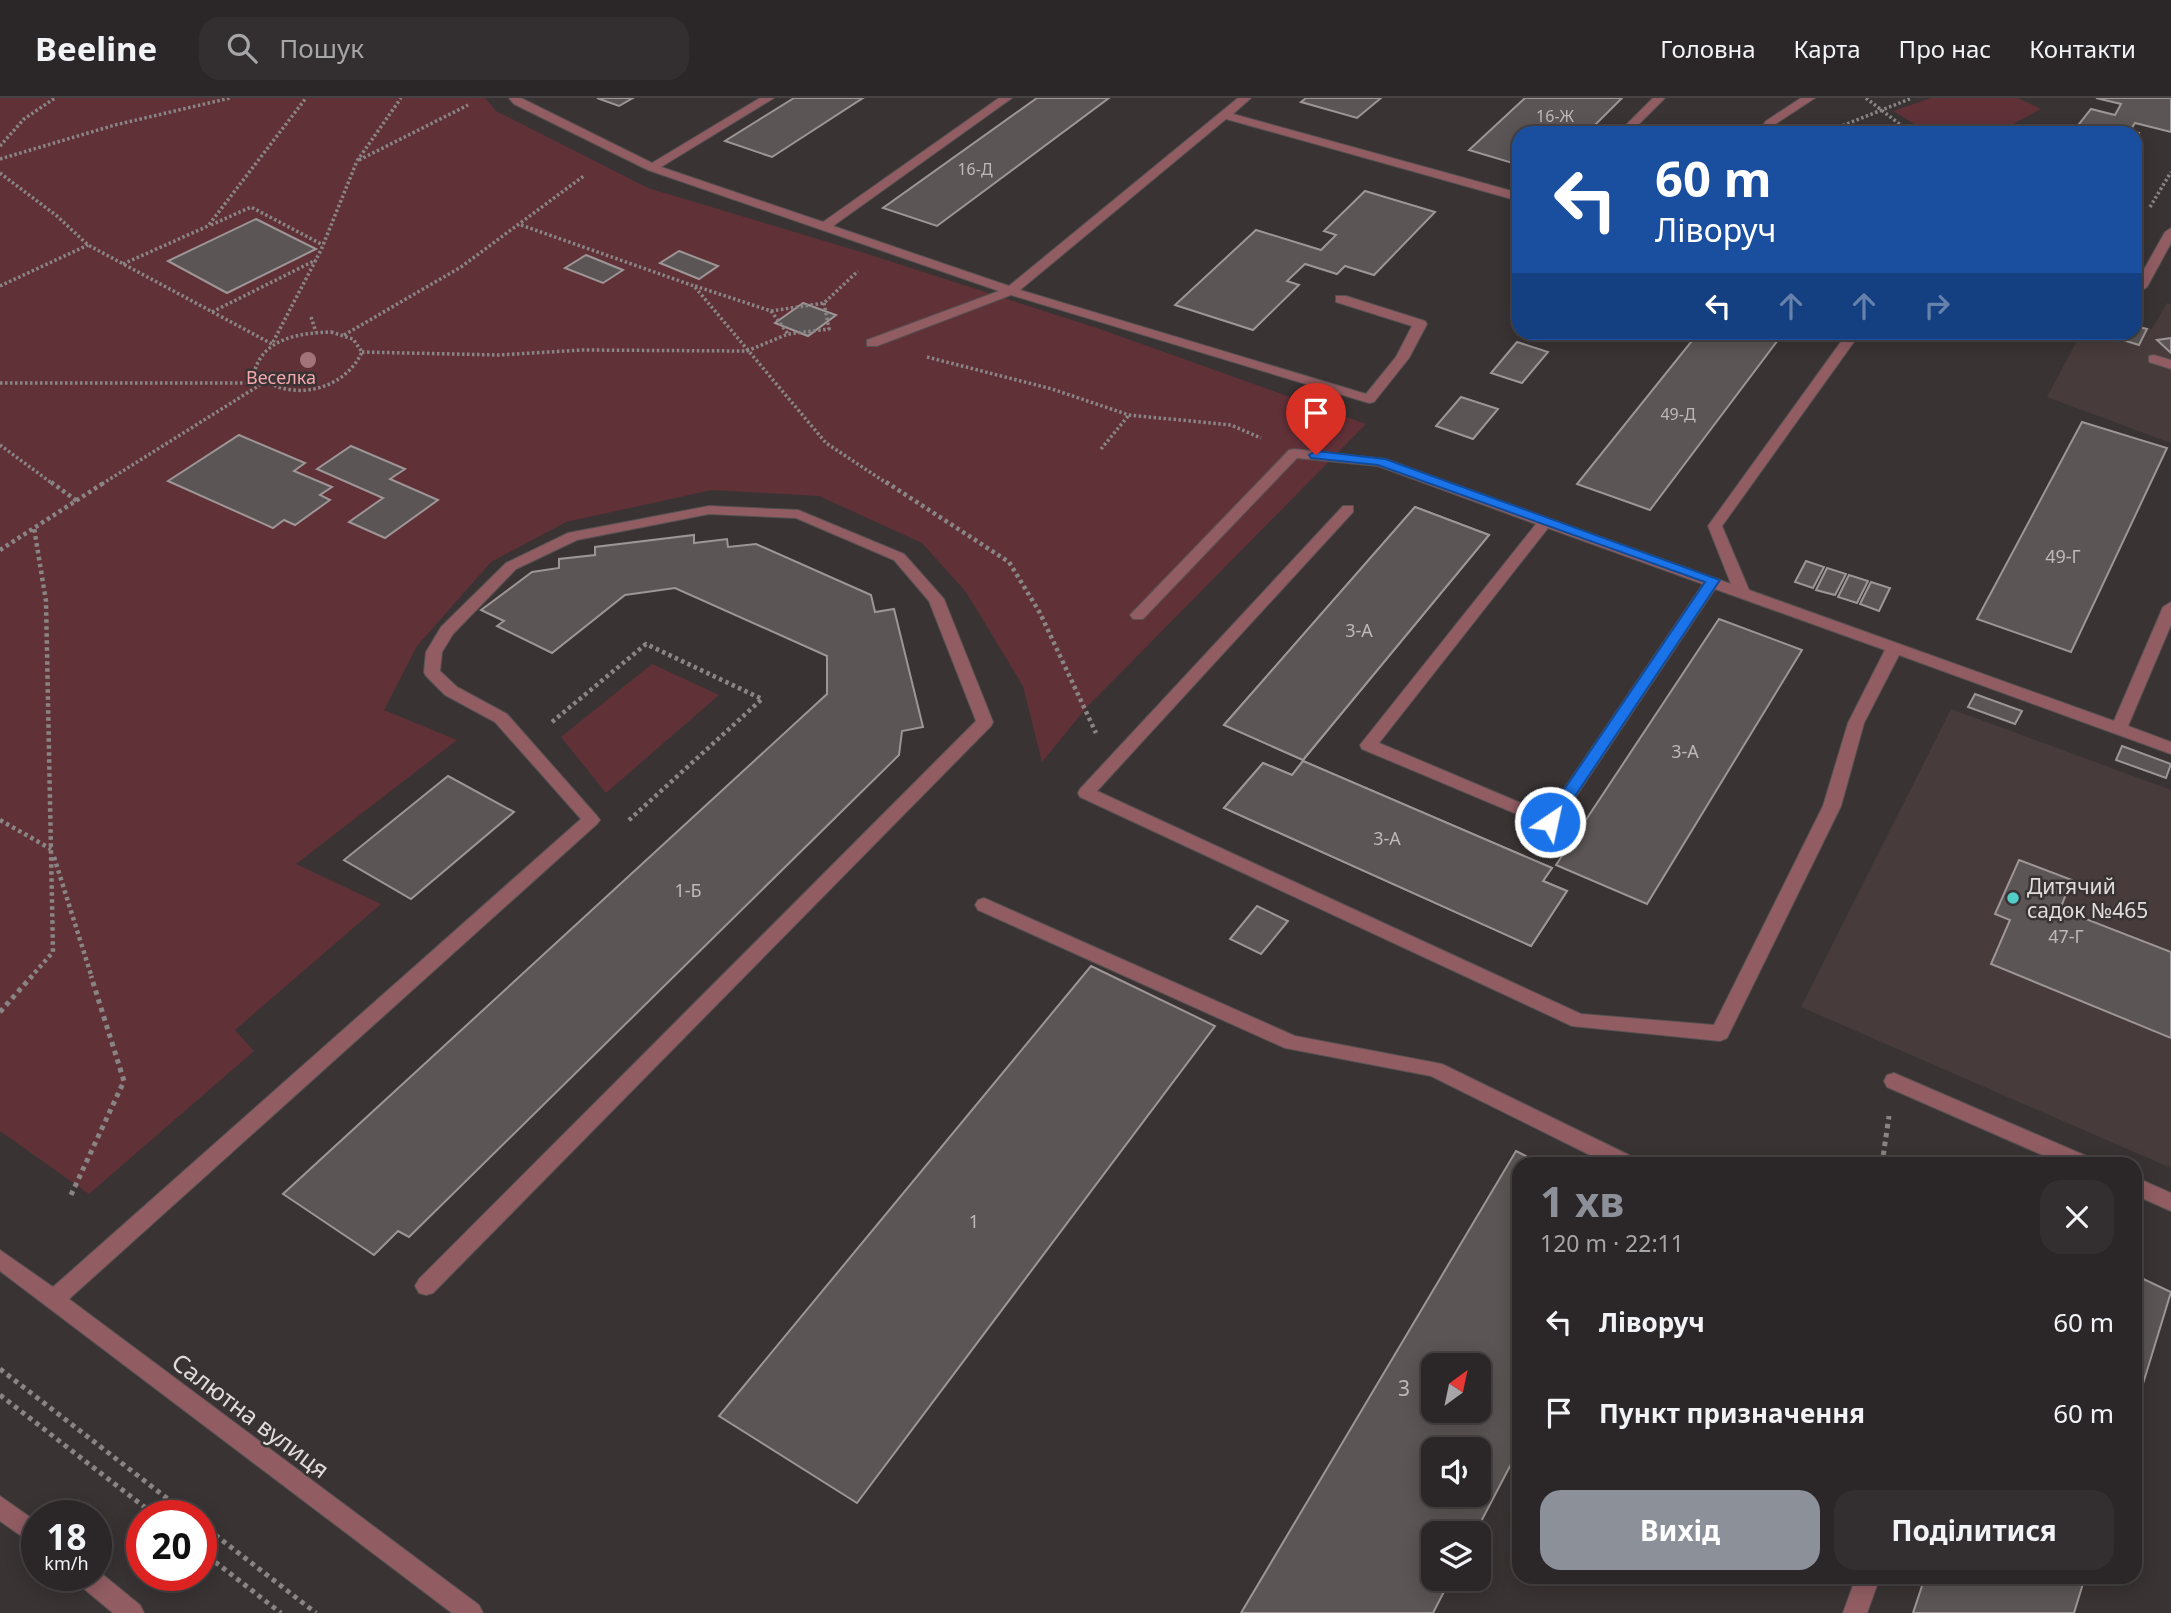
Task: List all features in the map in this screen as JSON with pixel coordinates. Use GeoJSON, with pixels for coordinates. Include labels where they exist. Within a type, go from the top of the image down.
{"type":"FeatureCollection","features":[{"type":"Feature","properties":{"kind":"street"},"geometry":{"type":"LineString","coordinates":[[652,168],[768,98]]}},
{"type":"Feature","properties":{"kind":"street"},"geometry":{"type":"LineString","coordinates":[[824,227],[1006,98]]}},
{"type":"Feature","properties":{"kind":"street"},"geometry":{"type":"LineString","coordinates":[[872,343],[1011,291],[1245,98]]}},
{"type":"Feature","properties":{"kind":"street"},"geometry":{"type":"LineString","coordinates":[[1631,126],[1659,98]]}},
{"type":"Feature","properties":{"kind":"street"},"geometry":{"type":"LineString","coordinates":[[1768,126],[1809,98]]}},
{"type":"Feature","properties":{"kind":"street"},"geometry":{"type":"LineString","coordinates":[[519,99],[652,168],[1011,291],[1369,399],[1402,358],[1420,324],[1341,299]]}},
{"type":"Feature","properties":{"kind":"street"},"geometry":{"type":"LineString","coordinates":[[1224,115],[1512,195]]}},
{"type":"Feature","properties":{"kind":"street"},"geometry":{"type":"LineString","coordinates":[[2142,285],[2171,232]]}},
{"type":"Feature","properties":{"kind":"street"},"geometry":{"type":"LineString","coordinates":[[1742,591],[1715,526],[1849,340]]}},
{"type":"Feature","properties":{"kind":"street"},"geometry":{"type":"LineString","coordinates":[[2154,359],[2171,365]]}},
{"type":"Feature","properties":{"kind":"street"},"geometry":{"type":"LineString","coordinates":[[1138,615],[1294,453],[1380,462],[1713,580],[2171,748]]}},
{"type":"Feature","properties":{"kind":"street"},"geometry":{"type":"LineString","coordinates":[[1348,509],[1086,793],[1579,1021],[1720,1033],[1832,806],[1856,723],[1895,647]]}},
{"type":"Feature","properties":{"kind":"street"},"geometry":{"type":"LineString","coordinates":[[53,1300],[591,820],[501,718],[451,691],[432,672],[434,652],[447,631],[511,566],[573,536],[709,510],[798,514],[899,557],[936,598],[985,722],[426,1286]]}},
{"type":"Feature","properties":{"kind":"street"},"geometry":{"type":"LineString","coordinates":[[1546,521],[1368,745],[1550,822],[1713,580]]}},
{"type":"Feature","properties":{"kind":"street"},"geometry":{"type":"LineString","coordinates":[[2119,729],[2171,607]]}},
{"type":"Feature","properties":{"kind":"street"},"geometry":{"type":"LineString","coordinates":[[984,905],[1292,1044],[1435,1069],[1614,1157]]}},
{"type":"Feature","properties":{"kind":"street"},"geometry":{"type":"LineString","coordinates":[[1894,1081],[2068,1157]]}},
{"type":"Feature","properties":{"kind":"street"},"geometry":{"type":"LineString","coordinates":[[2142,1189],[2171,1202]]}},
{"type":"Feature","properties":{"kind":"street","name":"Салютна вулиця"},"geometry":{"type":"LineString","coordinates":[[0,1259],[471,1613]]}},
{"type":"Feature","properties":{"kind":"street"},"geometry":{"type":"LineString","coordinates":[[0,1507],[21,1523]]}},
{"type":"Feature","properties":{"kind":"street"},"geometry":{"type":"LineString","coordinates":[[1855,1613],[1865,1584]]}},
{"type":"Feature","properties":{"kind":"street"},"geometry":{"type":"LineString","coordinates":[[105,1591],[132,1613]]}},
{"type":"Feature","properties":{"kind":"path"},"geometry":{"type":"LineString","coordinates":[[0,146],[24,119],[55,98]]}},
{"type":"Feature","properties":{"kind":"path"},"geometry":{"type":"LineString","coordinates":[[0,159],[115,125],[230,98]]}},
{"type":"Feature","properties":{"kind":"path"},"geometry":{"type":"LineString","coordinates":[[208,226],[306,98]]}},
{"type":"Feature","properties":{"kind":"path"},"geometry":{"type":"LineString","coordinates":[[263,383],[254,373],[255,363],[272,344],[317,260],[357,161],[401,98]]}},
{"type":"Feature","properties":{"kind":"path"},"geometry":{"type":"LineString","coordinates":[[1866,98],[1902,126]]}},
{"type":"Feature","properties":{"kind":"path"},"geometry":{"type":"LineString","coordinates":[[1841,126],[1912,98]]}},
{"type":"Feature","properties":{"kind":"path"},"geometry":{"type":"LineString","coordinates":[[357,161],[468,105]]}},
{"type":"Feature","properties":{"kind":"path"},"geometry":{"type":"LineString","coordinates":[[0,173],[57,216],[88,245],[272,344],[316,332],[344,335],[359,345],[362,352],[360,361],[352,371],[322,386],[286,390],[263,383],[0,383]]}},
{"type":"Feature","properties":{"kind":"path"},"geometry":{"type":"LineString","coordinates":[[344,335],[461,267],[585,175]]}},
{"type":"Feature","properties":{"kind":"path"},"geometry":{"type":"LineString","coordinates":[[122,265],[251,207],[323,245]]}},
{"type":"Feature","properties":{"kind":"path"},"geometry":{"type":"LineString","coordinates":[[521,225],[771,311],[824,303],[857,272]]}},
{"type":"Feature","properties":{"kind":"path"},"geometry":{"type":"LineString","coordinates":[[0,286],[88,245]]}},
{"type":"Feature","properties":{"kind":"path"},"geometry":{"type":"LineString","coordinates":[[212,312],[317,260]]}},
{"type":"Feature","properties":{"kind":"path"},"geometry":{"type":"LineString","coordinates":[[694,286],[825,443],[1009,562],[1040,612],[1110,766]]}},
{"type":"Feature","properties":{"kind":"path"},"geometry":{"type":"LineString","coordinates":[[824,303],[829,329]]}},
{"type":"Feature","properties":{"kind":"path"},"geometry":{"type":"LineString","coordinates":[[771,311],[788,334]]}},
{"type":"Feature","properties":{"kind":"path"},"geometry":{"type":"LineString","coordinates":[[311,317],[316,332]]}},
{"type":"Feature","properties":{"kind":"path"},"geometry":{"type":"LineString","coordinates":[[362,352],[499,355],[582,350],[747,351],[788,334],[829,329],[872,343],[1052,389],[1129,415],[1231,425],[1294,453]]}},
{"type":"Feature","properties":{"kind":"path"},"geometry":{"type":"LineString","coordinates":[[0,551],[214,411],[263,383]]}},
{"type":"Feature","properties":{"kind":"path"},"geometry":{"type":"LineString","coordinates":[[1101,449],[1129,415]]}},
{"type":"Feature","properties":{"kind":"path"},"geometry":{"type":"LineString","coordinates":[[0,445],[77,501]]}},
{"type":"Feature","properties":{"kind":"path"},"geometry":{"type":"LineString","coordinates":[[0,1012],[53,952],[46,601],[34,528]]}},
{"type":"Feature","properties":{"kind":"path"},"geometry":{"type":"LineString","coordinates":[[0,820],[52,849],[124,1081],[71,1195]]}},
{"type":"Feature","properties":{"kind":"path"},"geometry":{"type":"LineString","coordinates":[[1883,1157],[1894,1081]]}},
{"type":"Feature","properties":{"kind":"path"},"geometry":{"type":"LineString","coordinates":[[0,1368],[169,1500]]}},
{"type":"Feature","properties":{"kind":"path"},"geometry":{"type":"LineString","coordinates":[[0,1395],[135,1500]]}},
{"type":"Feature","properties":{"kind":"path"},"geometry":{"type":"LineString","coordinates":[[217,1536],[316,1613]]}},
{"type":"Feature","properties":{"kind":"path"},"geometry":{"type":"LineString","coordinates":[[217,1563],[281,1613]]}},
{"type":"Feature","properties":{"kind":"shaded area"},"geometry":{"type":"Polygon","coordinates":[[[2167,303],[2171,305],[2171,443],[2047,397],[2077,340],[2142,340],[2142,326],[2152,329],[2167,303]]]}},
{"type":"Feature","properties":{"kind":"shaded area","name":"Дитячий садок №465"},"geometry":{"type":"Polygon","coordinates":[[[1951,709],[2171,790],[2171,1168],[1801,1007],[1951,709]]]}},
{"type":"Feature","properties":{"kind":"green space","name":"Веселка"},"geometry":{"type":"Polygon","coordinates":[[[0,98],[485,98],[496,111],[648,188],[861,252],[1097,328],[1366,424],[1086,708],[1042,762],[1023,686],[966,592],[922,543],[819,496],[712,490],[566,522],[491,562],[417,646],[384,710],[457,740],[296,864],[381,904],[235,1030],[254,1051],[89,1194],[0,1131],[0,98]]]}},
{"type":"Feature","properties":{"kind":"green space"},"geometry":{"type":"Polygon","coordinates":[[[1931,98],[2018,98],[2041,109],[2009,126],[1918,126],[1893,111],[1931,98]]]}},
{"type":"Feature","properties":{"kind":"green space"},"geometry":{"type":"Polygon","coordinates":[[[652,664],[719,695],[606,793],[561,737],[652,664]]]}},
{"type":"Feature","properties":{"kind":"building"},"geometry":{"type":"Polygon","coordinates":[[[597,98],[633,98],[619,106],[597,98]]]}},
{"type":"Feature","properties":{"kind":"building"},"geometry":{"type":"Polygon","coordinates":[[[794,98],[863,98],[772,157],[725,141],[794,98]]]}},
{"type":"Feature","properties":{"kind":"building"},"geometry":{"type":"Polygon","coordinates":[[[1037,98],[1109,98],[937,226],[883,208],[1037,98]]]}},
{"type":"Feature","properties":{"kind":"building"},"geometry":{"type":"Polygon","coordinates":[[[1306,98],[1381,98],[1357,118],[1301,102],[1306,98]]]}},
{"type":"Feature","properties":{"kind":"building"},"geometry":{"type":"Polygon","coordinates":[[[1525,98],[1622,98],[1594,126],[1512,126],[1512,163],[1469,150],[1525,98]]]}},
{"type":"Feature","properties":{"kind":"building"},"geometry":{"type":"Polygon","coordinates":[[[2096,98],[2171,98],[2171,132],[2135,123],[2133,126],[2078,126],[2091,109],[2115,115],[2121,104],[2096,98]]]}},
{"type":"Feature","properties":{"kind":"building"},"geometry":{"type":"Polygon","coordinates":[[[1365,191],[1435,212],[1374,275],[1345,266],[1337,274],[1305,264],[1287,281],[1299,285],[1253,330],[1175,305],[1256,230],[1321,250],[1336,235],[1324,231],[1365,191]]]}},
{"type":"Feature","properties":{"kind":"building"},"geometry":{"type":"Polygon","coordinates":[[[256,219],[316,249],[227,293],[168,261],[256,219]]]}},
{"type":"Feature","properties":{"kind":"building"},"geometry":{"type":"Polygon","coordinates":[[[679,251],[718,266],[699,279],[660,263],[679,251]]]}},
{"type":"Feature","properties":{"kind":"building"},"geometry":{"type":"Polygon","coordinates":[[[586,255],[623,270],[603,283],[565,268],[586,255]]]}},
{"type":"Feature","properties":{"kind":"building"},"geometry":{"type":"Polygon","coordinates":[[[803,303],[836,315],[808,336],[775,323],[803,303]]]}},
{"type":"Feature","properties":{"kind":"building"},"geometry":{"type":"Polygon","coordinates":[[[2171,338],[2171,353],[2157,340],[2171,338]]]}},
{"type":"Feature","properties":{"kind":"building"},"geometry":{"type":"Polygon","coordinates":[[[1693,340],[1778,340],[1650,510],[1577,484],[1693,340]]]}},
{"type":"Feature","properties":{"kind":"building"},"geometry":{"type":"Polygon","coordinates":[[[2123,340],[2142,340],[2139,345],[2123,340]]]}},
{"type":"Feature","properties":{"kind":"building"},"geometry":{"type":"Polygon","coordinates":[[[1517,342],[1548,352],[1522,383],[1491,373],[1517,342]]]}},
{"type":"Feature","properties":{"kind":"building"},"geometry":{"type":"Polygon","coordinates":[[[1461,397],[1498,409],[1473,439],[1436,426],[1461,397]]]}},
{"type":"Feature","properties":{"kind":"building"},"geometry":{"type":"Polygon","coordinates":[[[2082,422],[2167,448],[2071,652],[1977,619],[2082,422]]]}},
{"type":"Feature","properties":{"kind":"building"},"geometry":{"type":"Polygon","coordinates":[[[239,435],[305,463],[294,471],[332,487],[320,495],[330,500],[295,525],[284,520],[273,528],[168,481],[239,435]]]}},
{"type":"Feature","properties":{"kind":"building"},"geometry":{"type":"Polygon","coordinates":[[[351,446],[405,469],[390,479],[438,500],[385,538],[349,522],[383,498],[317,469],[351,446]]]}},
{"type":"Feature","properties":{"kind":"building"},"geometry":{"type":"Polygon","coordinates":[[[1415,507],[1489,535],[1303,760],[1224,725],[1415,507]]]}},
{"type":"Feature","properties":{"kind":"building"},"geometry":{"type":"Polygon","coordinates":[[[1415,507],[1489,535],[1303,760],[1224,725],[1415,507]]]}},
{"type":"Feature","properties":{"kind":"building"},"geometry":{"type":"Polygon","coordinates":[[[694,535],[694,543],[727,539],[728,547],[756,544],[871,595],[875,612],[894,609],[923,727],[902,731],[899,755],[409,1237],[398,1231],[374,1255],[283,1194],[827,694],[827,656],[675,588],[625,595],[552,653],[497,626],[504,621],[481,610],[532,572],[559,568],[559,559],[595,555],[595,547],[694,535]]]}},
{"type":"Feature","properties":{"kind":"building"},"geometry":{"type":"Polygon","coordinates":[[[1806,561],[1824,567],[1813,588],[1795,582],[1806,561]]]}},
{"type":"Feature","properties":{"kind":"building"},"geometry":{"type":"Polygon","coordinates":[[[1827,568],[1846,574],[1835,595],[1816,590],[1827,568]]]}},
{"type":"Feature","properties":{"kind":"building"},"geometry":{"type":"Polygon","coordinates":[[[1849,575],[1868,581],[1857,603],[1838,597],[1849,575]]]}},
{"type":"Feature","properties":{"kind":"building"},"geometry":{"type":"Polygon","coordinates":[[[1871,582],[1890,588],[1879,611],[1860,604],[1871,582]]]}},
{"type":"Feature","properties":{"kind":"building"},"geometry":{"type":"Polygon","coordinates":[[[1719,619],[1802,650],[1647,904],[1556,865],[1719,619]]]}},
{"type":"Feature","properties":{"kind":"building"},"geometry":{"type":"Polygon","coordinates":[[[1975,694],[2022,711],[2015,724],[1968,707],[1975,694]]]}},
{"type":"Feature","properties":{"kind":"building"},"geometry":{"type":"Polygon","coordinates":[[[2122,746],[2171,764],[2166,778],[2116,760],[2122,746]]]}},
{"type":"Feature","properties":{"kind":"building"},"geometry":{"type":"Polygon","coordinates":[[[1303,761],[1552,868],[1543,881],[1567,891],[1531,946],[1224,808],[1263,763],[1292,775],[1303,761]]]}},
{"type":"Feature","properties":{"kind":"building"},"geometry":{"type":"Polygon","coordinates":[[[1303,761],[1552,868],[1543,881],[1567,891],[1531,946],[1224,808],[1263,763],[1292,775],[1303,761]]]}},
{"type":"Feature","properties":{"kind":"building"},"geometry":{"type":"Polygon","coordinates":[[[448,776],[514,812],[411,899],[344,860],[448,776]]]}},
{"type":"Feature","properties":{"kind":"building"},"geometry":{"type":"Polygon","coordinates":[[[2019,860],[2072,880],[2060,909],[2171,952],[2171,1038],[1991,964],[2010,920],[1995,914],[2019,860]]]}},
{"type":"Feature","properties":{"kind":"building"},"geometry":{"type":"Polygon","coordinates":[[[1257,906],[1288,921],[1261,954],[1230,939],[1257,906]]]}},
{"type":"Feature","properties":{"kind":"building"},"geometry":{"type":"Polygon","coordinates":[[[1091,966],[1215,1026],[857,1503],[719,1416],[1091,966]]]}},
{"type":"Feature","properties":{"kind":"building"},"geometry":{"type":"Polygon","coordinates":[[[1516,1151],[1528,1157],[1512,1157],[1516,1151]]]}},
{"type":"Feature","properties":{"kind":"building"},"geometry":{"type":"Polygon","coordinates":[[[1512,1158],[1512,1462],[1491,1502],[1491,1437],[1421,1437],[1421,1507],[1489,1507],[1481,1521],[1421,1521],[1421,1591],[1444,1591],[1433,1613],[1241,1613],[1512,1158]]]}},
{"type":"Feature","properties":{"kind":"building"},"geometry":{"type":"Polygon","coordinates":[[[2142,1278],[2171,1292],[2142,1387],[2142,1278]]]}},
{"type":"Feature","properties":{"kind":"building"},"geometry":{"type":"Polygon","coordinates":[[[1923,1584],[2083,1584],[2074,1613],[1913,1613],[1923,1584]]]}},
{"type":"Feature","properties":{"kind":"place","name":"Дитячий садок №465"},"geometry":{"type":"Point","coordinates":[2013,898]}},
{"type":"Feature","properties":{"kind":"route"},"geometry":{"type":"LineString","coordinates":[[1316,455],[1380,462],[1713,580],[1550,822]]}}]}
